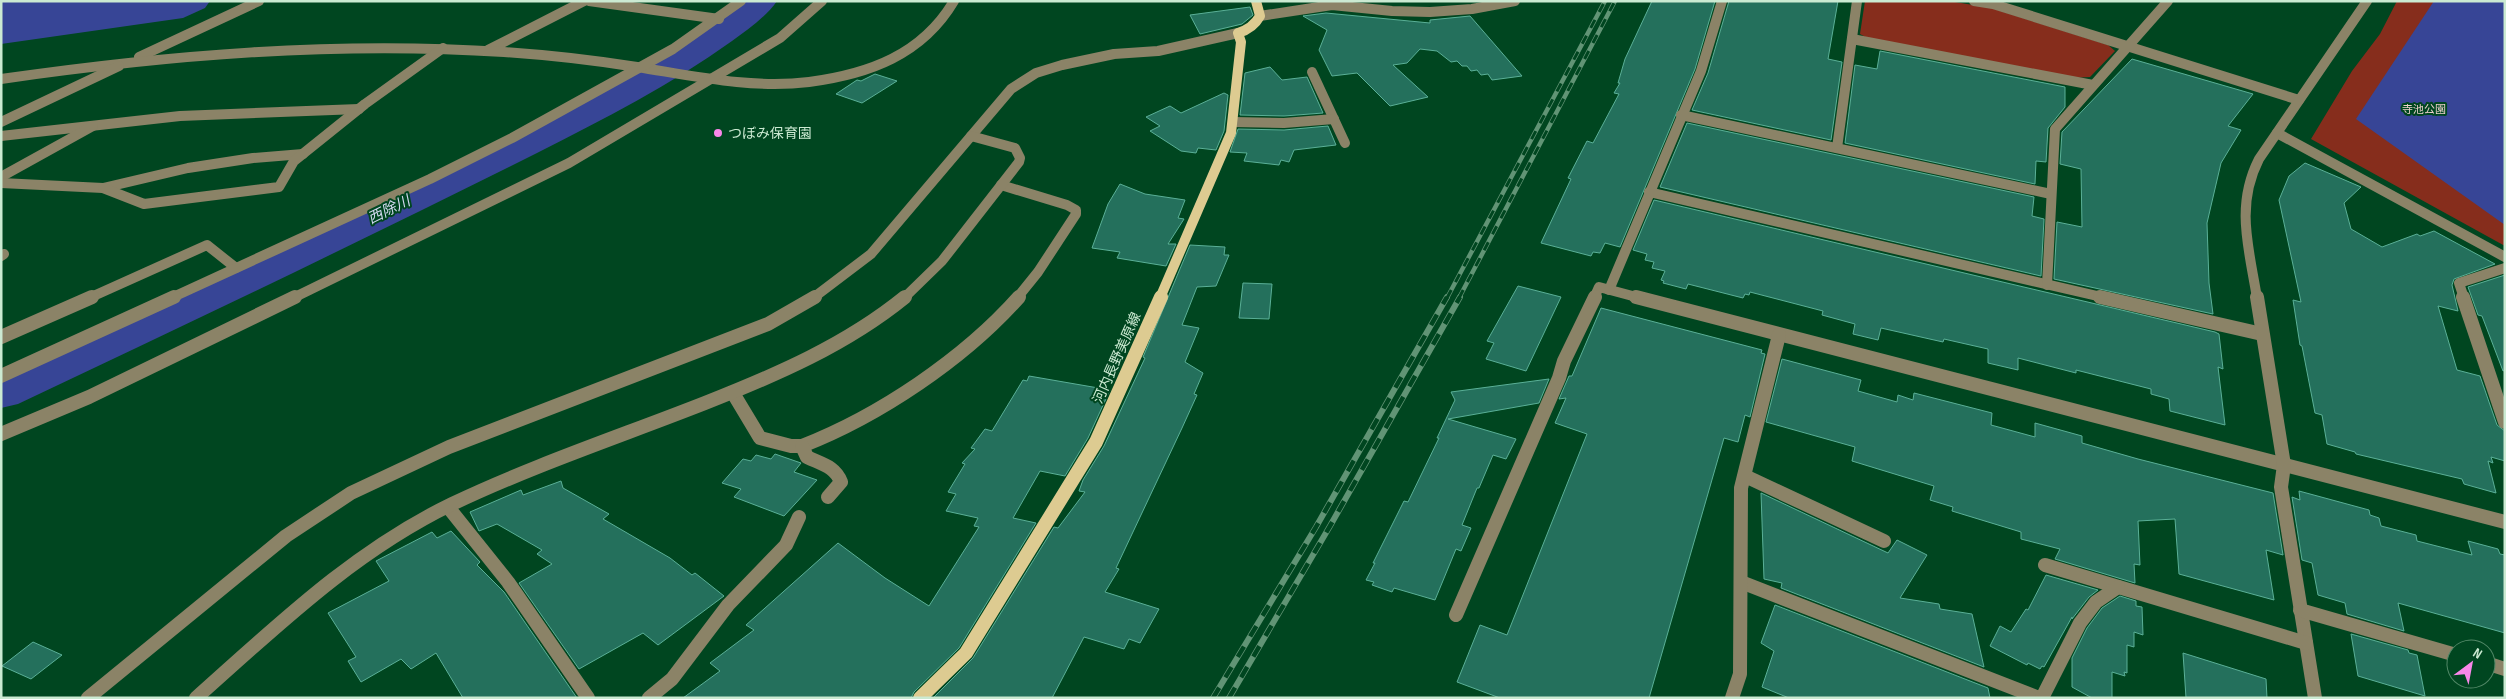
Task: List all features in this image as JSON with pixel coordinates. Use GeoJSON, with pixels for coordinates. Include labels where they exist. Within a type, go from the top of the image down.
{"type":"FeatureCollection","features":[{"type":"Feature","properties":{"kind":"main road"},"geometry":{"type":"LineString","coordinates":[[1238,33],[1250,28],[1260,16],[1256,1]]}},
{"type":"Feature","properties":{"kind":"main road","name":"河内長野美原線"},"geometry":{"type":"LineString","coordinates":[[920,698],[966,652],[1096,442],[1228,141],[1233,122],[1241,42],[1238,33]]}},
{"type":"Feature","properties":{"kind":"street"},"geometry":{"type":"LineString","coordinates":[[1,122],[259,1]]}},
{"type":"Feature","properties":{"kind":"street"},"geometry":{"type":"LineString","coordinates":[[488,51],[584,1]]}},
{"type":"Feature","properties":{"kind":"street"},"geometry":{"type":"LineString","coordinates":[[589,1],[719,19]]}},
{"type":"Feature","properties":{"kind":"street"},"geometry":{"type":"LineString","coordinates":[[1,376],[504,142],[646,68],[719,19],[741,1]]}},
{"type":"Feature","properties":{"kind":"street"},"geometry":{"type":"LineString","coordinates":[[1,434],[89,397],[569,162],[780,38],[822,1]]}},
{"type":"Feature","properties":{"kind":"street"},"geometry":{"type":"LineString","coordinates":[[1,79],[179,56],[296,49],[443,48],[564,57],[646,68],[733,84],[771,85],[810,82],[868,68],[901,55],[920,44],[945,20],[954,1]]}},
{"type":"Feature","properties":{"kind":"street"},"geometry":{"type":"LineString","coordinates":[[1260,16],[1288,14],[1332,3],[1400,12],[1424,12],[1473,9],[1515,1]]}},
{"type":"Feature","properties":{"kind":"street"},"geometry":{"type":"LineString","coordinates":[[1609,290],[1700,71],[1722,1]]}},
{"type":"Feature","properties":{"kind":"street"},"geometry":{"type":"LineString","coordinates":[[1837,148],[1857,1]]}},
{"type":"Feature","properties":{"kind":"street"},"geometry":{"type":"LineString","coordinates":[[1974,1],[1994,3],[2299,100]]}},
{"type":"Feature","properties":{"kind":"street"},"geometry":{"type":"LineString","coordinates":[[2047,285],[2055,129],[2168,1]]}},
{"type":"Feature","properties":{"kind":"street"},"geometry":{"type":"LineString","coordinates":[[2314,698],[2280,487],[2284,465],[2244,215],[2250,177],[2277,133],[2367,1]]}},
{"type":"Feature","properties":{"kind":"street"},"geometry":{"type":"LineString","coordinates":[[88,698],[286,536],[351,493],[449,446],[768,324],[824,291],[871,254],[1012,89],[1043,70],[1114,54],[1158,51],[1238,33]]}},
{"type":"Feature","properties":{"kind":"street"},"geometry":{"type":"LineString","coordinates":[[1852,39],[2093,85]]}},
{"type":"Feature","properties":{"kind":"street"},"geometry":{"type":"LineString","coordinates":[[103,188],[144,204],[279,187],[294,161],[359,109],[443,48]]}},
{"type":"Feature","properties":{"kind":"street"},"geometry":{"type":"LineString","coordinates":[[1312,72],[1345,143]]}},
{"type":"Feature","properties":{"kind":"street"},"geometry":{"type":"LineString","coordinates":[[1,136],[97,123],[206,112],[359,109]]}},
{"type":"Feature","properties":{"kind":"street"},"geometry":{"type":"LineString","coordinates":[[1681,115],[2051,194]]}},
{"type":"Feature","properties":{"kind":"street"},"geometry":{"type":"LineString","coordinates":[[1233,122],[1284,122],[1334,119]]}},
{"type":"Feature","properties":{"kind":"street"},"geometry":{"type":"LineString","coordinates":[[1,177],[97,123]]}},
{"type":"Feature","properties":{"kind":"street"},"geometry":{"type":"LineString","coordinates":[[2277,133],[2505,257]]}},
{"type":"Feature","properties":{"kind":"street"},"geometry":{"type":"LineString","coordinates":[[196,698],[329,583],[391,537],[448,506],[733,393],[811,359],[857,332],[896,304],[928,276],[1001,185],[1020,158],[1015,148],[971,136]]}},
{"type":"Feature","properties":{"kind":"street"},"geometry":{"type":"LineString","coordinates":[[1,183],[103,188],[188,168],[253,158],[303,154]]}},
{"type":"Feature","properties":{"kind":"street"},"geometry":{"type":"LineString","coordinates":[[733,393],[760,438],[791,446],[802,446],[872,411],[937,370],[988,327],[1026,287],[1076,210],[1067,205],[1001,185]]}},
{"type":"Feature","properties":{"kind":"street"},"geometry":{"type":"LineString","coordinates":[[1649,192],[2262,334]]}},
{"type":"Feature","properties":{"kind":"street"},"geometry":{"type":"LineString","coordinates":[[1,336],[207,245],[236,268]]}},
{"type":"Feature","properties":{"kind":"street"},"geometry":{"type":"LineString","coordinates":[[2505,268],[2459,283],[2505,422]]}},
{"type":"Feature","properties":{"kind":"street"},"geometry":{"type":"LineString","coordinates":[[1456,615],[1559,378],[1564,361],[1599,287],[2505,522]]}},
{"type":"Feature","properties":{"kind":"street"},"geometry":{"type":"LineString","coordinates":[[1735,697],[1740,674],[1741,488],[1779,335]]}},
{"type":"Feature","properties":{"kind":"street"},"geometry":{"type":"LineString","coordinates":[[802,446],[807,457],[835,469],[839,475],[841,482],[828,497]]}},
{"type":"Feature","properties":{"kind":"street"},"geometry":{"type":"LineString","coordinates":[[1745,476],[1884,541]]}},
{"type":"Feature","properties":{"kind":"street"},"geometry":{"type":"LineString","coordinates":[[448,506],[508,582],[588,698]]}},
{"type":"Feature","properties":{"kind":"street"},"geometry":{"type":"LineString","coordinates":[[649,698],[672,679],[728,605],[786,545],[799,517]]}},
{"type":"Feature","properties":{"kind":"street"},"geometry":{"type":"LineString","coordinates":[[2045,565],[2306,644]]}},
{"type":"Feature","properties":{"kind":"street"},"geometry":{"type":"LineString","coordinates":[[1741,582],[2040,698],[2080,623],[2096,602],[2118,588]]}},
{"type":"Feature","properties":{"kind":"street"},"geometry":{"type":"LineString","coordinates":[[2300,610],[2446,652]]}},
{"type":"Feature","properties":{"kind":"green space"},"geometry":{"type":"Polygon","coordinates":[[[1865,1],[1949,1],[1991,8],[2108,45],[2115,51],[2090,77],[2073,78],[1871,40],[1860,34],[1865,1]]]}},
{"type":"Feature","properties":{"kind":"green space","name":"寺池公園"},"geometry":{"type":"Polygon","coordinates":[[[2397,1],[2505,1],[2505,246],[2311,139],[2352,71],[2380,34],[2397,1]]]}},
{"type":"Feature","properties":{"kind":"water"},"geometry":{"type":"Polygon","coordinates":[[[1,1],[210,1],[205,8],[183,18],[1,44],[1,1]]]}},
{"type":"Feature","properties":{"kind":"water","name":"寺池公園"},"geometry":{"type":"Polygon","coordinates":[[[2434,1],[2505,1],[2505,225],[2356,119],[2434,1]]]}},
{"type":"Feature","properties":{"kind":"building"},"geometry":{"type":"Polygon","coordinates":[[[1652,1],[1715,1],[1695,69],[1620,247],[1605,243],[1600,253],[1593,252],[1591,256],[1541,243],[1571,179],[1568,178],[1587,141],[1593,143],[1619,94],[1614,93],[1620,83],[1618,83],[1625,59],[1652,1]]]}},
{"type":"Feature","properties":{"kind":"building"},"geometry":{"type":"Polygon","coordinates":[[[1729,1],[1838,1],[1828,59],[1842,62],[1831,140],[1692,110],[1708,73],[1729,1]]]}},
{"type":"Feature","properties":{"kind":"building"},"geometry":{"type":"Polygon","coordinates":[[[1250,7],[1253,15],[1242,24],[1200,34],[1190,15],[1250,7]]]}},
{"type":"Feature","properties":{"kind":"building"},"geometry":{"type":"Polygon","coordinates":[[[1326,13],[1430,23],[1430,20],[1470,16],[1522,76],[1492,80],[1488,74],[1481,75],[1477,70],[1471,71],[1467,66],[1462,66],[1457,61],[1451,62],[1437,51],[1420,49],[1407,63],[1393,65],[1428,97],[1390,106],[1357,73],[1332,76],[1319,50],[1327,30],[1303,16],[1326,13]]]}},
{"type":"Feature","properties":{"kind":"building"},"geometry":{"type":"Polygon","coordinates":[[[1880,51],[2065,87],[2065,107],[2048,128],[2046,162],[2036,161],[2035,184],[1845,143],[1855,65],[1877,69],[1880,51]]]}},
{"type":"Feature","properties":{"kind":"building"},"geometry":{"type":"Polygon","coordinates":[[[2132,59],[2253,94],[2228,126],[2241,130],[2221,163],[2207,223],[2209,283],[2213,314],[2054,279],[2057,222],[2082,227],[2081,169],[2060,164],[2062,132],[2132,59]]]}},
{"type":"Feature","properties":{"kind":"building"},"geometry":{"type":"Polygon","coordinates":[[[1270,67],[1282,80],[1307,77],[1323,113],[1284,116],[1240,115],[1245,73],[1270,67]]]}},
{"type":"Feature","properties":{"kind":"building"},"geometry":{"type":"Polygon","coordinates":[[[875,74],[897,81],[862,103],[836,94],[857,80],[861,81],[875,74]]]}},
{"type":"Feature","properties":{"kind":"building"},"geometry":{"type":"Polygon","coordinates":[[[1224,93],[1228,95],[1224,131],[1216,150],[1198,148],[1196,153],[1181,151],[1150,131],[1160,126],[1146,117],[1170,106],[1181,113],[1224,93]]]}},
{"type":"Feature","properties":{"kind":"building"},"geometry":{"type":"Polygon","coordinates":[[[1687,123],[2034,197],[2032,216],[2044,219],[2041,276],[1660,187],[1687,123]]]}},
{"type":"Feature","properties":{"kind":"building"},"geometry":{"type":"Polygon","coordinates":[[[1328,126],[1336,145],[1294,150],[1289,162],[1281,160],[1279,165],[1244,161],[1247,153],[1230,152],[1238,129],[1284,130],[1328,126]]]}},
{"type":"Feature","properties":{"kind":"building"},"geometry":{"type":"Polygon","coordinates":[[[2305,163],[2361,187],[2344,203],[2351,229],[2382,247],[2417,234],[2420,236],[2434,231],[2495,264],[2454,279],[2452,285],[2458,311],[2438,306],[2457,370],[2480,376],[2497,425],[2505,431],[2505,461],[2491,457],[2493,463],[2488,461],[2496,493],[2464,484],[2462,479],[2356,454],[2355,452],[2327,444],[2322,415],[2315,413],[2302,346],[2300,345],[2293,300],[2301,302],[2279,200],[2289,176],[2305,163]]]}},
{"type":"Feature","properties":{"kind":"building"},"geometry":{"type":"Polygon","coordinates":[[[1120,184],[1145,194],[1185,200],[1178,218],[1184,219],[1168,244],[1176,244],[1166,266],[1117,258],[1120,252],[1092,248],[1108,204],[1120,184]]]}},
{"type":"Feature","properties":{"kind":"building"},"geometry":{"type":"Polygon","coordinates":[[[1654,200],[2215,332],[2219,334],[2223,369],[2218,367],[2225,425],[2170,411],[2169,399],[2151,394],[2151,389],[2076,370],[2076,373],[2018,358],[2018,370],[1988,363],[1988,349],[1944,339],[1943,342],[1881,328],[1878,340],[1853,334],[1855,324],[1822,315],[1823,311],[1750,292],[1749,295],[1745,294],[1743,298],[1688,284],[1686,289],[1663,283],[1664,281],[1661,280],[1665,271],[1652,268],[1654,262],[1645,260],[1647,254],[1633,250],[1654,200]]]}},
{"type":"Feature","properties":{"kind":"building"},"geometry":{"type":"Polygon","coordinates":[[[1190,245],[1225,247],[1224,255],[1229,255],[1216,286],[1197,287],[1182,325],[1199,328],[1185,362],[1203,373],[1194,394],[1197,395],[1116,568],[1119,569],[1105,592],[1159,609],[1140,643],[1129,639],[1124,649],[1084,637],[1052,698],[933,698],[973,658],[1054,527],[1058,528],[1085,492],[1079,491],[1083,480],[1104,446],[1145,358],[1143,357],[1190,245]]]}},
{"type":"Feature","properties":{"kind":"building"},"geometry":{"type":"Polygon","coordinates":[[[2505,275],[2505,370],[2503,371],[2482,316],[2478,315],[2468,287],[2505,275]]]}},
{"type":"Feature","properties":{"kind":"building"},"geometry":{"type":"Polygon","coordinates":[[[1243,283],[1272,284],[1269,319],[1239,318],[1243,283]]]}},
{"type":"Feature","properties":{"kind":"building"},"geometry":{"type":"Polygon","coordinates":[[[1518,286],[1561,297],[1526,371],[1486,359],[1494,343],[1487,341],[1518,286]]]}},
{"type":"Feature","properties":{"kind":"building"},"geometry":{"type":"Polygon","coordinates":[[[1601,308],[1762,350],[1761,353],[1765,354],[1750,417],[1745,415],[1738,442],[1724,438],[1649,698],[1500,698],[1457,682],[1480,625],[1507,635],[1587,434],[1555,423],[1566,398],[1559,399],[1569,376],[1572,376],[1601,308]]]}},
{"type":"Feature","properties":{"kind":"building"},"geometry":{"type":"Polygon","coordinates":[[[1782,359],[1861,380],[1858,391],[1897,402],[1898,395],[1913,400],[1914,393],[1992,413],[1991,425],[2035,437],[2035,423],[2082,436],[2082,443],[2273,493],[2283,555],[2266,550],[2274,600],[2179,574],[2175,519],[2138,521],[2140,565],[2134,564],[2135,583],[2055,559],[2060,549],[2021,539],[2021,532],[1952,511],[1953,507],[1930,500],[1934,486],[1852,461],[1855,447],[1766,422],[1782,359]]]}},
{"type":"Feature","properties":{"kind":"building"},"geometry":{"type":"Polygon","coordinates":[[[1029,376],[1110,390],[1088,438],[1065,476],[1040,471],[1013,518],[1036,523],[959,648],[914,692],[911,698],[683,698],[720,671],[710,663],[754,630],[746,625],[838,543],[885,578],[929,606],[979,527],[974,526],[978,518],[946,511],[956,494],[948,492],[965,464],[962,463],[975,449],[971,448],[985,429],[992,431],[1023,380],[1027,381],[1029,376]]]}},
{"type":"Feature","properties":{"kind":"building"},"geometry":{"type":"Polygon","coordinates":[[[1549,379],[1539,403],[1448,419],[1516,439],[1506,459],[1493,455],[1462,525],[1471,528],[1461,551],[1456,549],[1435,600],[1394,588],[1392,592],[1372,585],[1374,582],[1366,580],[1404,501],[1408,502],[1439,438],[1437,438],[1455,400],[1451,392],[1549,379]]]}},
{"type":"Feature","properties":{"kind":"building"},"geometry":{"type":"Polygon","coordinates":[[[775,454],[801,463],[794,472],[817,480],[784,516],[734,497],[741,489],[722,483],[743,459],[751,461],[756,455],[771,459],[775,454]]]}},
{"type":"Feature","properties":{"kind":"building"},"geometry":{"type":"Polygon","coordinates":[[[561,481],[563,488],[609,514],[603,519],[670,558],[692,575],[695,573],[724,596],[658,645],[643,633],[579,669],[519,583],[552,564],[537,554],[542,550],[497,524],[479,531],[470,512],[521,490],[523,495],[561,481]]]}},
{"type":"Feature","properties":{"kind":"building"},"geometry":{"type":"Polygon","coordinates":[[[2299,491],[2369,510],[2370,515],[2379,518],[2381,526],[2416,535],[2417,541],[2472,555],[2468,541],[2498,549],[2500,554],[2505,555],[2505,633],[2398,603],[2404,631],[2347,614],[2345,603],[2318,595],[2312,563],[2302,560],[2292,497],[2300,500],[2299,491]]]}},
{"type":"Feature","properties":{"kind":"building"},"geometry":{"type":"Polygon","coordinates":[[[1761,493],[1888,553],[1897,540],[1927,555],[1900,598],[1939,604],[1940,609],[1972,614],[1984,667],[1781,588],[1782,583],[1764,579],[1761,493]]]}},
{"type":"Feature","properties":{"kind":"building"},"geometry":{"type":"Polygon","coordinates":[[[451,531],[480,562],[477,565],[504,592],[577,698],[463,698],[436,653],[411,669],[401,659],[361,682],[348,661],[356,657],[328,613],[389,581],[376,561],[432,532],[437,538],[451,531]]]}},
{"type":"Feature","properties":{"kind":"building"},"geometry":{"type":"Polygon","coordinates":[[[2046,575],[2098,590],[2089,597],[2072,619],[2072,617],[2044,667],[2042,666],[2040,669],[2028,663],[2027,665],[1990,646],[2000,626],[2011,632],[2026,609],[2028,610],[2046,575]]]}},
{"type":"Feature","properties":{"kind":"building"},"geometry":{"type":"Polygon","coordinates":[[[2120,596],[2136,601],[2136,606],[2142,607],[2143,635],[2134,632],[2134,647],[2127,645],[2127,673],[2124,672],[2125,676],[2112,672],[2112,698],[2092,698],[2072,687],[2072,658],[2087,628],[2102,608],[2120,596]]]}},
{"type":"Feature","properties":{"kind":"building"},"geometry":{"type":"Polygon","coordinates":[[[1775,605],[1988,688],[1990,698],[1789,698],[1762,687],[1774,651],[1761,643],[1775,605]]]}},
{"type":"Feature","properties":{"kind":"building"},"geometry":{"type":"Polygon","coordinates":[[[2351,634],[2408,650],[2409,653],[2417,655],[2425,696],[2358,676],[2351,634]]]}},
{"type":"Feature","properties":{"kind":"building"},"geometry":{"type":"Polygon","coordinates":[[[33,642],[62,655],[31,679],[2,666],[33,642]]]}},
{"type":"Feature","properties":{"kind":"building"},"geometry":{"type":"Polygon","coordinates":[[[2183,653],[2266,679],[2267,698],[2186,698],[2183,653]]]}},
{"type":"Feature","properties":{"kind":"waterway","name":"西除川"},"geometry":{"type":"LineString","coordinates":[[1,392],[309,250],[632,89],[699,49],[761,1]]}},
{"type":"Feature","properties":{"kind":"railway"},"geometry":{"type":"LineString","coordinates":[[1447,298],[1605,1]]}},
{"type":"Feature","properties":{"kind":"railway"},"geometry":{"type":"LineString","coordinates":[[1459,298],[1615,1]]}},
{"type":"Feature","properties":{"kind":"railway"},"geometry":{"type":"LineString","coordinates":[[1213,698],[1316,527],[1447,297]]}},
{"type":"Feature","properties":{"kind":"railway"},"geometry":{"type":"LineString","coordinates":[[1229,698],[1330,526],[1460,297]]}},
{"type":"Feature","properties":{"kind":"place","name":"つぼみ保育園"},"geometry":{"type":"Point","coordinates":[718,133]}}]}
